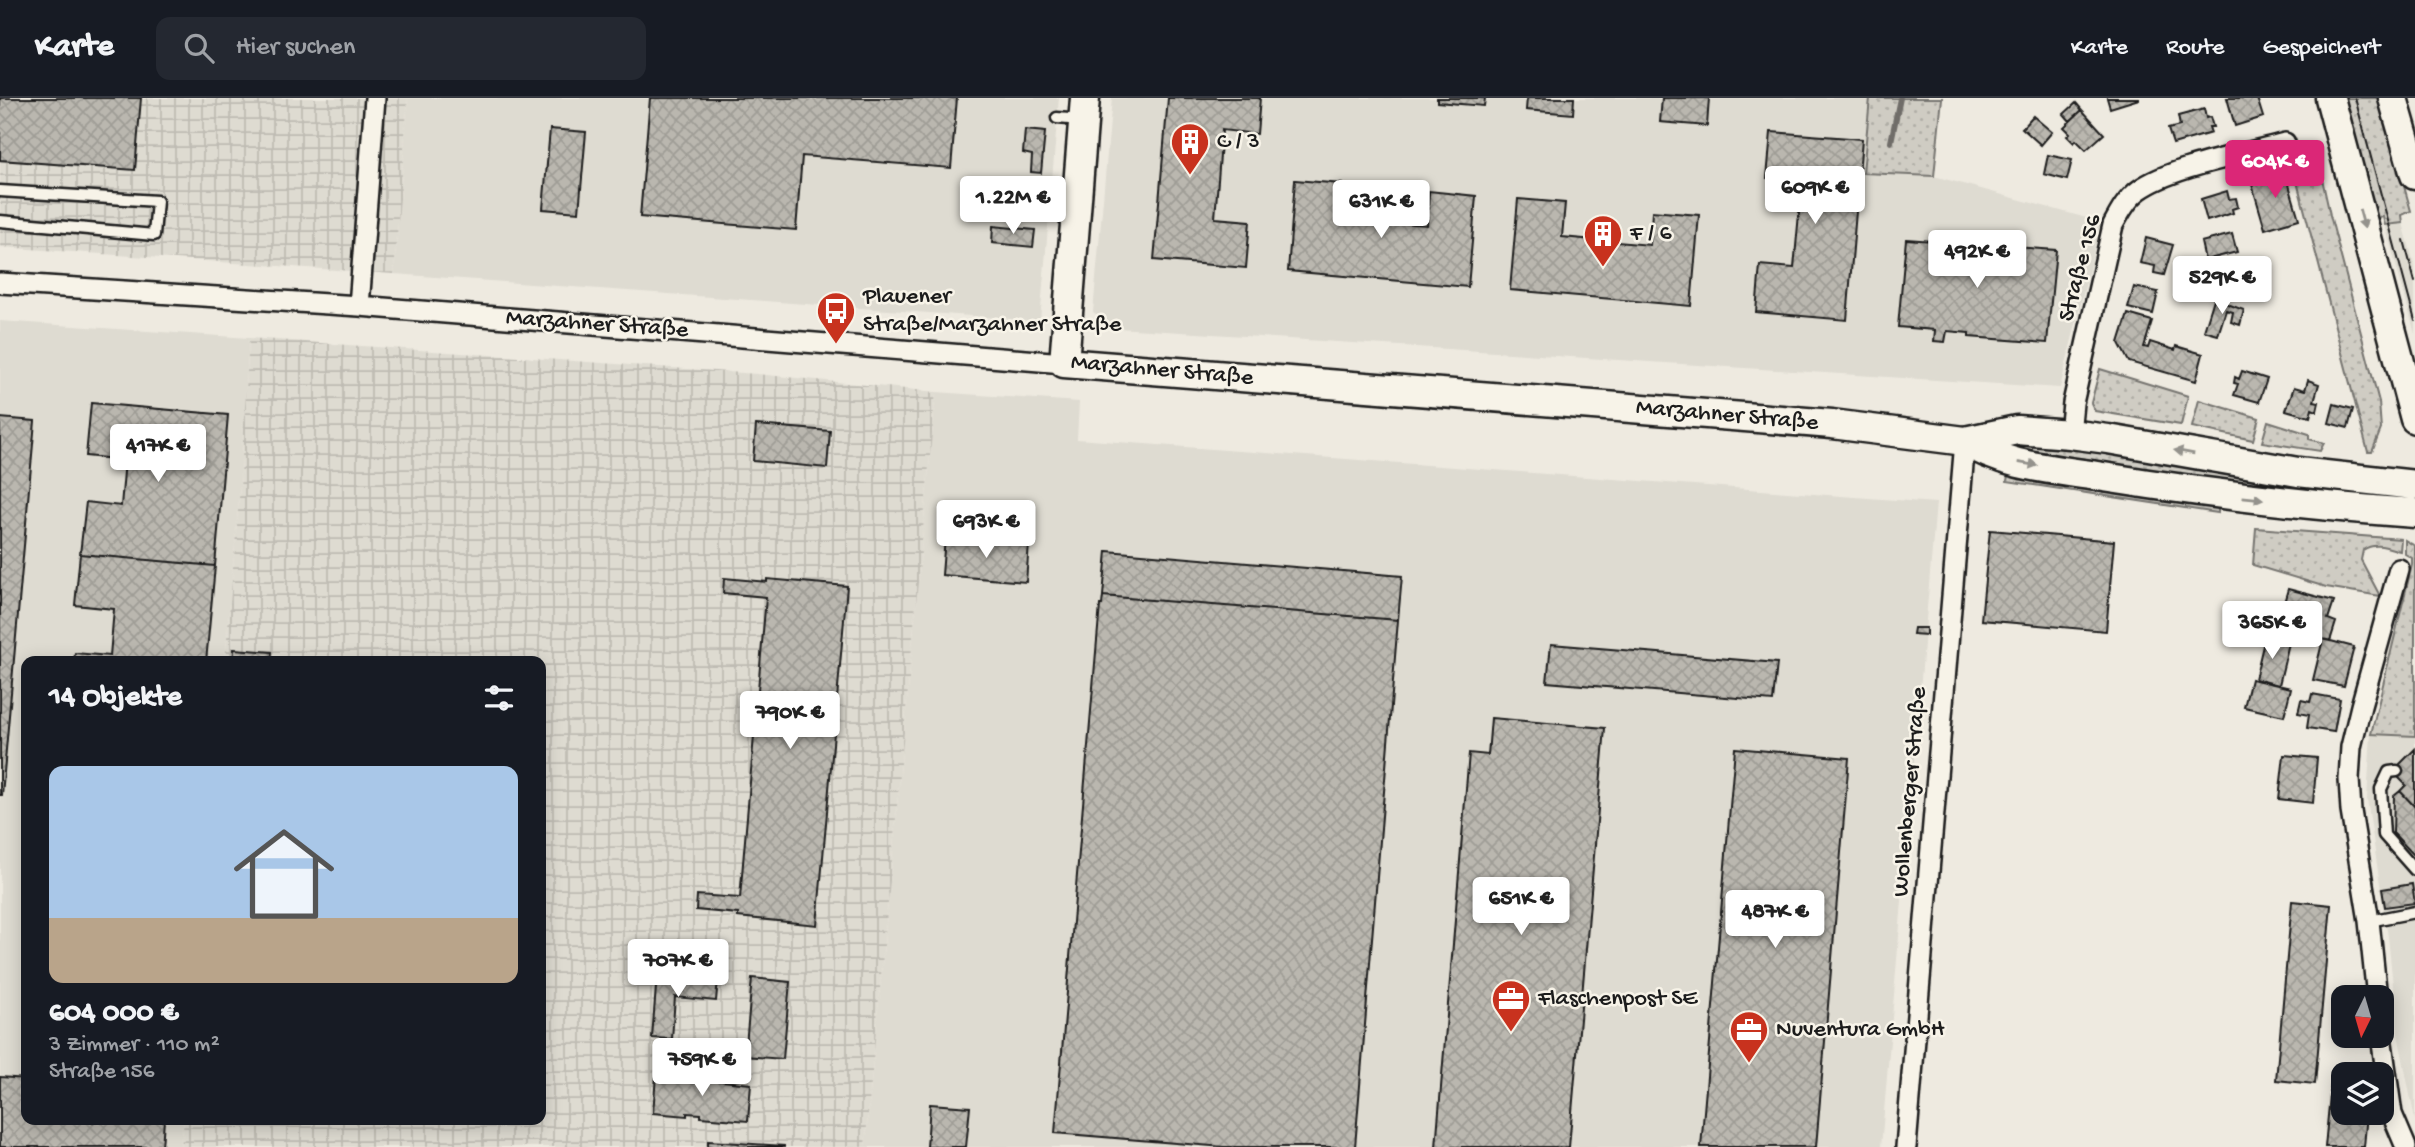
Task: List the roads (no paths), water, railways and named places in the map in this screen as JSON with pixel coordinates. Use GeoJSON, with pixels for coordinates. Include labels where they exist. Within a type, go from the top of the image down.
{"type":"FeatureCollection","features":[{"type":"Feature","properties":{"kind":"street"},"geometry":{"type":"LineString","coordinates":[[359,306],[375,98]]}},
{"type":"Feature","properties":{"kind":"street"},"geometry":{"type":"LineString","coordinates":[[2330,98],[2415,419]]}},
{"type":"Feature","properties":{"kind":"street"},"geometry":{"type":"LineString","coordinates":[[2393,98],[2415,175]]}},
{"type":"Feature","properties":{"kind":"street"},"geometry":{"type":"LineString","coordinates":[[1064,363],[1075,112]]}},
{"type":"Feature","properties":{"kind":"street","name":"Straße 156"},"geometry":{"type":"LineString","coordinates":[[2070,434],[2073,403],[2113,225],[2128,200],[2139,190],[2168,175],[2285,143]]}},
{"type":"Feature","properties":{"kind":"street","name":"Marzahner Straße"},"geometry":{"type":"LineString","coordinates":[[0,283],[359,306],[1832,424],[1965,441],[2017,430],[2070,434],[2108,439],[2297,487],[2415,513]]}},
{"type":"Feature","properties":{"kind":"street","name":"Marzahner Straße"},"geometry":{"type":"LineString","coordinates":[[1965,441],[1982,452],[2015,462],[2186,491],[2415,485]]}},
{"type":"Feature","properties":{"kind":"street","name":"Wollenberger Straße"},"geometry":{"type":"LineString","coordinates":[[1906,1147],[1965,441]]}},
{"type":"Feature","properties":{"kind":"street"},"geometry":{"type":"LineString","coordinates":[[2376,985],[2369,921],[2351,811],[2349,779],[2351,747],[2399,569]]}},
{"type":"Feature","properties":{"kind":"street"},"geometry":{"type":"LineString","coordinates":[[2383,1048],[2392,1114],[2406,1147]]}},
{"type":"Feature","properties":{"kind":"lane"},"geometry":{"type":"LineString","coordinates":[[0,191],[157,201],[154,235],[0,221]]}},
{"type":"Feature","properties":{"kind":"lane"},"geometry":{"type":"LineString","coordinates":[[2397,771],[2389,772],[2381,789],[2384,835],[2415,870]]}},
{"type":"Feature","properties":{"kind":"lane"},"geometry":{"type":"LineString","coordinates":[[2369,921],[2415,912]]}},
{"type":"Feature","properties":{"kind":"waterway"},"geometry":{"type":"LineString","coordinates":[[1891,142],[1900,98]]}},
{"type":"Feature","properties":{"kind":"tram line"},"geometry":{"type":"LineString","coordinates":[[2355,98],[2415,321]]}},
{"type":"Feature","properties":{"kind":"tram line"},"geometry":{"type":"LineString","coordinates":[[2404,240],[2415,282]]}},
{"type":"Feature","properties":{"kind":"place","name":"C / 3"},"geometry":{"type":"Point","coordinates":[1190,176]}},
{"type":"Feature","properties":{"kind":"place","name":"F / 6"},"geometry":{"type":"Point","coordinates":[1603,268]}},
{"type":"Feature","properties":{"kind":"place","name":"Plauener Straße/Marzahner Straße"},"geometry":{"type":"Point","coordinates":[836,345]}},
{"type":"Feature","properties":{"kind":"place","name":"Flaschenpost SE"},"geometry":{"type":"Point","coordinates":[1511,1033]}},
{"type":"Feature","properties":{"kind":"place","name":"Nuventura GmbH"},"geometry":{"type":"Point","coordinates":[1749,1064]}}]}
